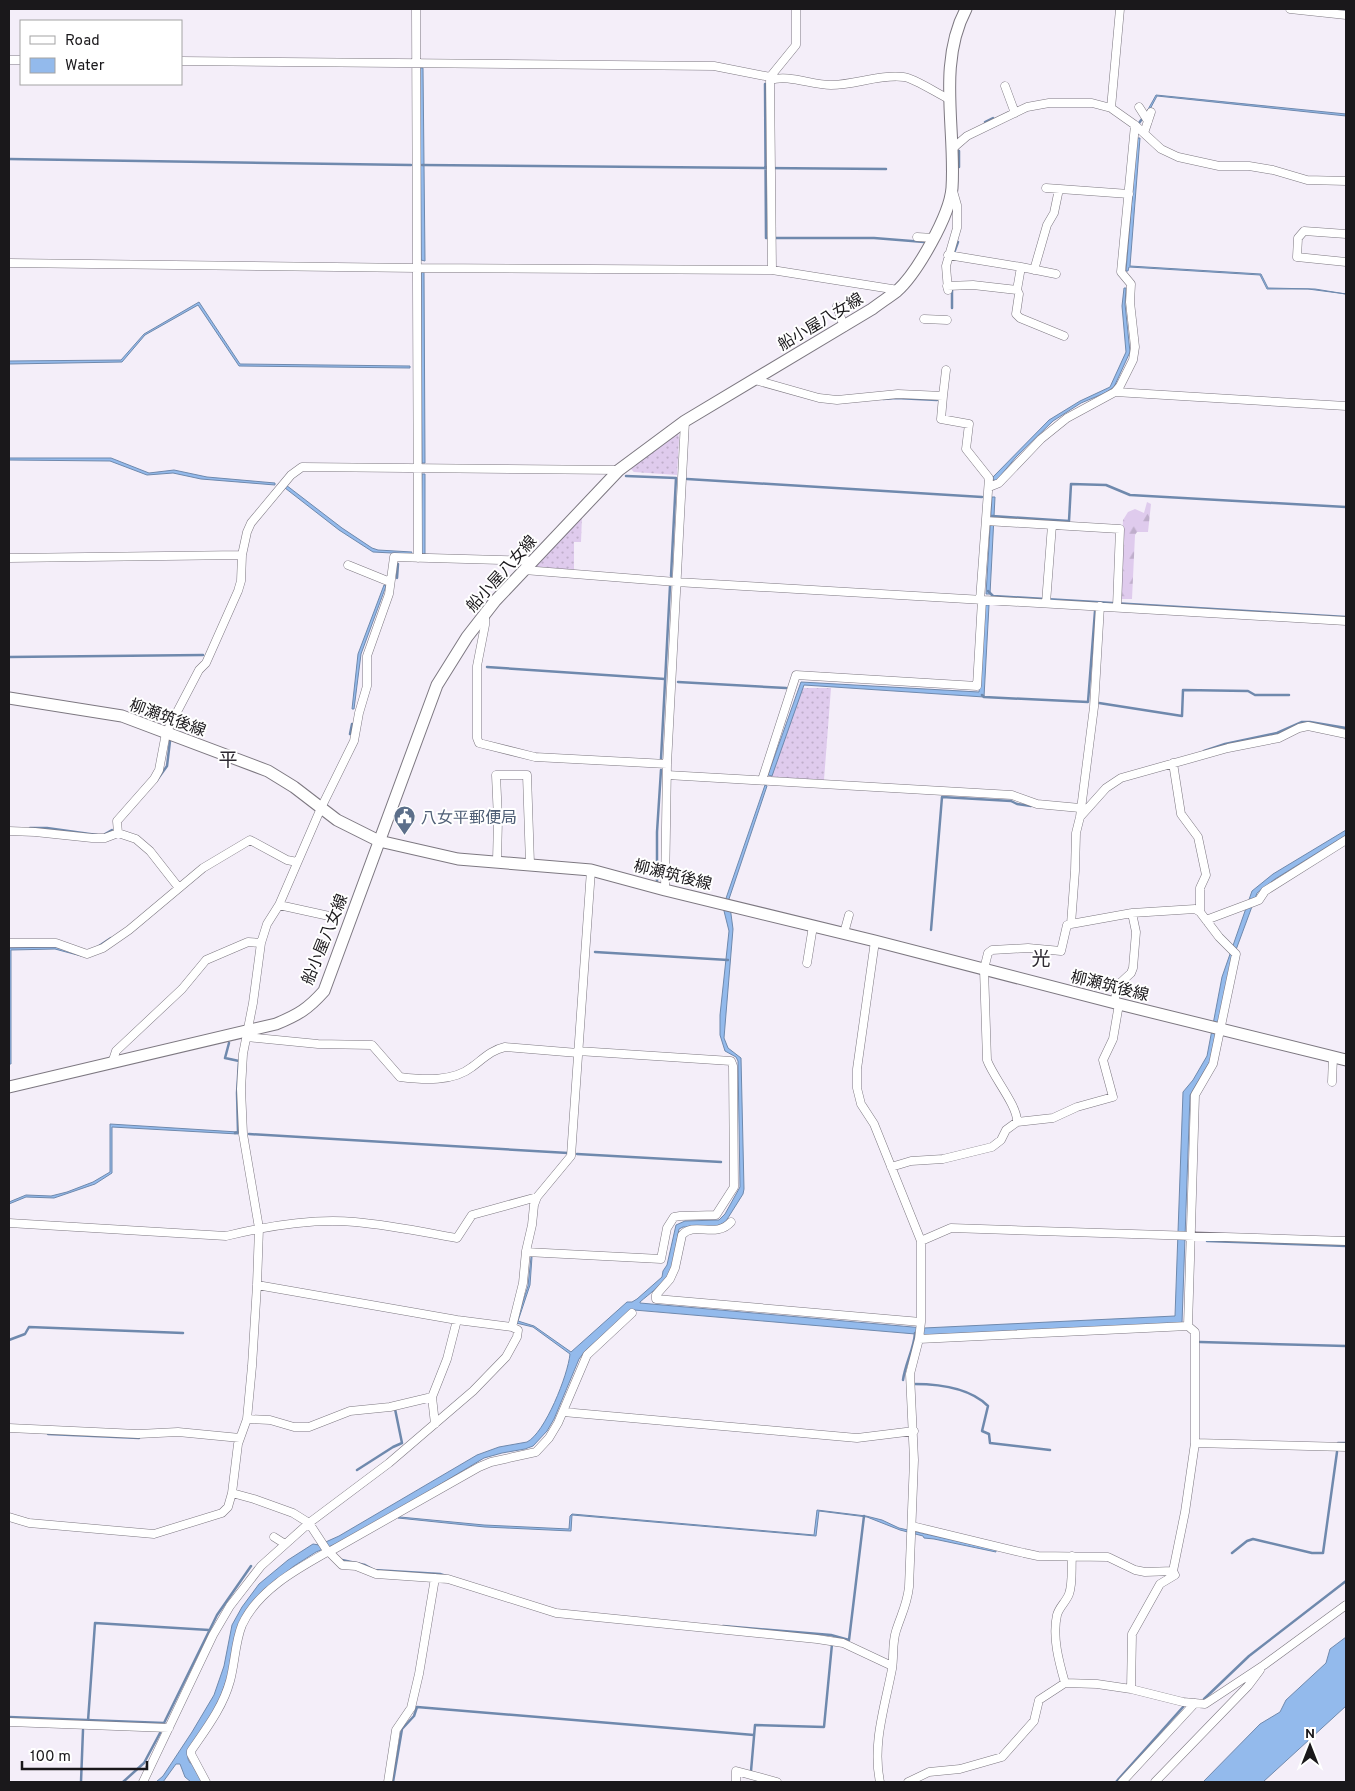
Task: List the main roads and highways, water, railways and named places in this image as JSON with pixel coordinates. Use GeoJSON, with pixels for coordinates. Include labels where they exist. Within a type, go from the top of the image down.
{"type":"FeatureCollection","features":[{"type":"Feature","properties":{"kind":"main road","name":"船小屋八女線"},"geometry":{"type":"LineString","coordinates":[[9,1087],[247,1034],[297,1016],[324,991],[437,685],[485,614],[619,470],[685,421],[844,327],[898,290],[927,251],[945,213],[952,190],[949,99],[953,47],[960,20],[966,9]]}},
{"type":"Feature","properties":{"kind":"main road","name":"柳瀬筑後線"},"geometry":{"type":"LineString","coordinates":[[9,698],[122,716],[268,771],[294,787],[337,820],[379,841],[458,859],[591,870],[664,890],[844,933],[1346,1060]]}},
{"type":"Feature","properties":{"kind":"water"},"geometry":{"type":"Polygon","coordinates":[[[420,68],[423,68],[425,261],[421,260],[420,68]]]}},
{"type":"Feature","properties":{"kind":"water"},"geometry":{"type":"Polygon","coordinates":[[[1156,95],[1346,114],[1346,116],[1157,96],[1148,113],[1146,113],[1156,95]]]}},
{"type":"Feature","properties":{"kind":"water"},"geometry":{"type":"Polygon","coordinates":[[[1137,138],[1140,138],[1130,266],[1261,274],[1268,288],[1315,289],[1346,294],[1308,289],[1267,289],[1260,275],[1129,267],[1128,271],[1126,271],[1137,138]]]}},
{"type":"Feature","properties":{"kind":"water"},"geometry":{"type":"Polygon","coordinates":[[[424,272],[425,463],[422,463],[421,273],[424,272]]]}},
{"type":"Feature","properties":{"kind":"water"},"geometry":{"type":"Polygon","coordinates":[[[1124,288],[1126,288],[1125,304],[1130,352],[1114,387],[1081,403],[1053,421],[1016,457],[997,480],[993,480],[993,477],[1049,420],[1080,401],[1110,387],[1126,352],[1122,306],[1124,288]]]}},
{"type":"Feature","properties":{"kind":"water"},"geometry":{"type":"Polygon","coordinates":[[[199,302],[240,364],[410,366],[410,368],[239,366],[198,305],[145,335],[122,362],[9,364],[9,361],[121,360],[144,334],[199,302]]]}},
{"type":"Feature","properties":{"kind":"water"},"geometry":{"type":"Polygon","coordinates":[[[9,458],[111,458],[149,473],[174,470],[207,477],[275,483],[275,485],[201,479],[173,473],[147,475],[110,461],[9,460],[9,458]]]}},
{"type":"Feature","properties":{"kind":"water"},"geometry":{"type":"Polygon","coordinates":[[[422,474],[425,474],[425,554],[421,554],[422,474]]]}},
{"type":"Feature","properties":{"kind":"water"},"geometry":{"type":"Polygon","coordinates":[[[286,485],[342,528],[372,548],[412,552],[411,554],[373,552],[339,530],[285,488],[286,485]]]}},
{"type":"Feature","properties":{"kind":"water"},"geometry":{"type":"Polygon","coordinates":[[[992,497],[995,497],[990,594],[986,594],[992,497]]]}},
{"type":"Feature","properties":{"kind":"water"},"geometry":{"type":"Polygon","coordinates":[[[384,585],[386,586],[361,654],[354,709],[352,709],[358,654],[384,585]]]}},
{"type":"Feature","properties":{"kind":"water"},"geometry":{"type":"Polygon","coordinates":[[[985,605],[989,605],[984,697],[804,685],[772,776],[768,775],[801,682],[979,692],[985,605]]]}},
{"type":"Feature","properties":{"kind":"water"},"geometry":{"type":"Polygon","coordinates":[[[765,785],[767,786],[729,899],[733,929],[724,1038],[728,1048],[741,1058],[743,1194],[726,1221],[721,1224],[711,1227],[683,1227],[679,1229],[674,1259],[668,1275],[640,1303],[924,1328],[1175,1316],[1183,1092],[1193,1080],[1207,1056],[1222,977],[1252,891],[1273,874],[1346,830],[1346,835],[1275,879],[1257,893],[1230,966],[1210,1061],[1190,1095],[1182,1323],[927,1335],[629,1311],[585,1351],[579,1359],[554,1419],[547,1431],[533,1446],[484,1458],[394,1512],[338,1543],[316,1552],[294,1566],[262,1591],[243,1617],[229,1673],[220,1698],[213,1713],[188,1751],[188,1759],[202,1782],[191,1782],[185,1777],[180,1764],[176,1764],[163,1782],[156,1782],[163,1776],[214,1695],[224,1666],[232,1625],[242,1607],[259,1584],[288,1560],[313,1544],[319,1545],[339,1536],[477,1455],[499,1447],[527,1442],[541,1427],[560,1389],[570,1354],[533,1327],[516,1323],[528,1286],[531,1257],[530,1285],[518,1321],[534,1326],[571,1352],[627,1302],[637,1299],[662,1277],[667,1265],[676,1225],[685,1221],[719,1220],[725,1214],[740,1187],[738,1061],[736,1057],[725,1051],[720,1035],[720,1015],[729,931],[723,907],[765,785]]]}},
{"type":"Feature","properties":{"kind":"water"},"geometry":{"type":"Polygon","coordinates":[[[55,947],[81,956],[55,949],[11,950],[11,1064],[9,1064],[9,948],[55,947]]]}},
{"type":"Feature","properties":{"kind":"water"},"geometry":{"type":"Polygon","coordinates":[[[110,1124],[238,1132],[238,1134],[112,1127],[112,1173],[95,1184],[54,1198],[26,1197],[9,1204],[9,1202],[26,1195],[51,1196],[67,1192],[93,1182],[110,1172],[110,1124]]]}},
{"type":"Feature","properties":{"kind":"water"},"geometry":{"type":"Polygon","coordinates":[[[817,1510],[866,1516],[882,1520],[899,1528],[996,1550],[996,1552],[924,1538],[923,1536],[900,1530],[867,1517],[819,1511],[816,1536],[572,1515],[571,1531],[485,1527],[398,1518],[569,1529],[570,1516],[572,1514],[814,1535],[817,1510]]]}},
{"type":"Feature","properties":{"kind":"water"},"geometry":{"type":"Polygon","coordinates":[[[1346,1637],[1346,1706],[1263,1782],[1203,1782],[1260,1724],[1280,1712],[1286,1700],[1326,1663],[1330,1649],[1346,1637]]]}},
{"type":"Feature","properties":{"kind":"waterway"},"geometry":{"type":"LineString","coordinates":[[1326,9],[1346,11]]}},
{"type":"Feature","properties":{"kind":"waterway"},"geometry":{"type":"LineString","coordinates":[[765,84],[766,238],[874,238],[924,242]]}},
{"type":"Feature","properties":{"kind":"waterway"},"geometry":{"type":"LineString","coordinates":[[985,122],[993,118]]}},
{"type":"Feature","properties":{"kind":"waterway"},"geometry":{"type":"LineString","coordinates":[[1139,123],[1142,119]]}},
{"type":"Feature","properties":{"kind":"waterway"},"geometry":{"type":"LineString","coordinates":[[959,151],[959,167]]}},
{"type":"Feature","properties":{"kind":"waterway"},"geometry":{"type":"LineString","coordinates":[[9,159],[411,165]]}},
{"type":"Feature","properties":{"kind":"waterway"},"geometry":{"type":"LineString","coordinates":[[422,165],[886,169]]}},
{"type":"Feature","properties":{"kind":"waterway"},"geometry":{"type":"LineString","coordinates":[[954,253],[958,242]]}},
{"type":"Feature","properties":{"kind":"waterway"},"geometry":{"type":"LineString","coordinates":[[952,290],[952,308]]}},
{"type":"Feature","properties":{"kind":"waterway"},"geometry":{"type":"LineString","coordinates":[[883,399],[937,400]]}},
{"type":"Feature","properties":{"kind":"waterway"},"geometry":{"type":"LineString","coordinates":[[626,476],[676,478],[671,576]]}},
{"type":"Feature","properties":{"kind":"waterway"},"geometry":{"type":"LineString","coordinates":[[687,479],[982,497]]}},
{"type":"Feature","properties":{"kind":"waterway"},"geometry":{"type":"LineString","coordinates":[[992,516],[1069,521],[1071,484],[1106,485],[1130,495],[1346,507]]}},
{"type":"Feature","properties":{"kind":"waterway"},"geometry":{"type":"LineString","coordinates":[[397,578],[398,564]]}},
{"type":"Feature","properties":{"kind":"waterway"},"geometry":{"type":"LineString","coordinates":[[661,759],[670,586]]}},
{"type":"Feature","properties":{"kind":"waterway"},"geometry":{"type":"LineString","coordinates":[[988,591],[993,596],[1346,617]]}},
{"type":"Feature","properties":{"kind":"waterway"},"geometry":{"type":"LineString","coordinates":[[982,695],[984,697],[1088,702],[1095,611]]}},
{"type":"Feature","properties":{"kind":"waterway"},"geometry":{"type":"LineString","coordinates":[[9,657],[203,655]]}},
{"type":"Feature","properties":{"kind":"waterway"},"geometry":{"type":"LineString","coordinates":[[487,667],[665,679]]}},
{"type":"Feature","properties":{"kind":"waterway"},"geometry":{"type":"LineString","coordinates":[[678,682],[786,688]]}},
{"type":"Feature","properties":{"kind":"waterway"},"geometry":{"type":"LineString","coordinates":[[1099,703],[1182,716],[1183,690],[1248,691],[1255,695],[1289,695]]}},
{"type":"Feature","properties":{"kind":"waterway"},"geometry":{"type":"LineString","coordinates":[[1204,751],[1225,744],[1277,733],[1302,722],[1346,728]]}},
{"type":"Feature","properties":{"kind":"waterway"},"geometry":{"type":"LineString","coordinates":[[350,734],[352,724]]}},
{"type":"Feature","properties":{"kind":"waterway"},"geometry":{"type":"LineString","coordinates":[[157,780],[167,766],[170,741]]}},
{"type":"Feature","properties":{"kind":"waterway"},"geometry":{"type":"LineString","coordinates":[[657,883],[657,832],[661,770]]}},
{"type":"Feature","properties":{"kind":"waterway"},"geometry":{"type":"LineString","coordinates":[[931,930],[942,797],[1011,801],[1031,806]]}},
{"type":"Feature","properties":{"kind":"waterway"},"geometry":{"type":"LineString","coordinates":[[30,828],[47,828],[97,835]]}},
{"type":"Feature","properties":{"kind":"waterway"},"geometry":{"type":"LineString","coordinates":[[105,834],[112,830]]}},
{"type":"Feature","properties":{"kind":"waterway"},"geometry":{"type":"LineString","coordinates":[[99,946],[111,938]]}},
{"type":"Feature","properties":{"kind":"waterway"},"geometry":{"type":"LineString","coordinates":[[595,952],[728,960]]}},
{"type":"Feature","properties":{"kind":"waterway"},"geometry":{"type":"LineString","coordinates":[[229,1043],[225,1058],[239,1061],[237,1093],[238,1132],[235,1133]]}},
{"type":"Feature","properties":{"kind":"waterway"},"geometry":{"type":"LineString","coordinates":[[249,1134],[568,1153]]}},
{"type":"Feature","properties":{"kind":"waterway"},"geometry":{"type":"LineString","coordinates":[[577,1154],[721,1162]]}},
{"type":"Feature","properties":{"kind":"waterway"},"geometry":{"type":"LineString","coordinates":[[1207,1241],[1346,1246]]}},
{"type":"Feature","properties":{"kind":"waterway"},"geometry":{"type":"LineString","coordinates":[[9,1340],[25,1334],[29,1327],[183,1333]]}},
{"type":"Feature","properties":{"kind":"waterway"},"geometry":{"type":"LineString","coordinates":[[903,1380],[915,1333]]}},
{"type":"Feature","properties":{"kind":"waterway"},"geometry":{"type":"LineString","coordinates":[[1200,1342],[1346,1346]]}},
{"type":"Feature","properties":{"kind":"waterway"},"geometry":{"type":"LineString","coordinates":[[914,1384],[953,1388],[972,1395],[988,1406],[982,1431],[989,1434],[990,1443],[1050,1450]]}},
{"type":"Feature","properties":{"kind":"waterway"},"geometry":{"type":"LineString","coordinates":[[357,1470],[402,1443],[395,1409]]}},
{"type":"Feature","properties":{"kind":"waterway"},"geometry":{"type":"LineString","coordinates":[[48,1434],[139,1438]]}},
{"type":"Feature","properties":{"kind":"waterway"},"geometry":{"type":"LineString","coordinates":[[1338,1443],[1346,1443]]}},
{"type":"Feature","properties":{"kind":"waterway"},"geometry":{"type":"LineString","coordinates":[[1232,1553],[1247,1541],[1253,1539],[1312,1553],[1323,1553],[1337,1452]]}},
{"type":"Feature","properties":{"kind":"waterway"},"geometry":{"type":"LineString","coordinates":[[723,1626],[831,1635],[849,1640],[864,1516]]}},
{"type":"Feature","properties":{"kind":"waterway"},"geometry":{"type":"LineString","coordinates":[[342,1560],[365,1565],[374,1570],[446,1576]]}},
{"type":"Feature","properties":{"kind":"waterway"},"geometry":{"type":"LineString","coordinates":[[9,1717],[164,1723],[217,1615],[251,1566]]}},
{"type":"Feature","properties":{"kind":"waterway"},"geometry":{"type":"LineString","coordinates":[[1204,1699],[1249,1656],[1346,1581]]}},
{"type":"Feature","properties":{"kind":"waterway"},"geometry":{"type":"LineString","coordinates":[[88,1721],[95,1623],[209,1630]]}},
{"type":"Feature","properties":{"kind":"waterway"},"geometry":{"type":"LineString","coordinates":[[751,1771],[755,1725],[824,1727],[832,1644]]}},
{"type":"Feature","properties":{"kind":"waterway"},"geometry":{"type":"LineString","coordinates":[[393,1782],[402,1729],[414,1716],[417,1707],[754,1735]]}},
{"type":"Feature","properties":{"kind":"waterway"},"geometry":{"type":"LineString","coordinates":[[1116,1782],[1183,1707]]}},
{"type":"Feature","properties":{"kind":"waterway"},"geometry":{"type":"LineString","coordinates":[[81,1782],[83,1730]]}},
{"type":"Feature","properties":{"kind":"waterway"},"geometry":{"type":"LineString","coordinates":[[123,1782],[144,1763],[160,1733]]}},
{"type":"Feature","properties":{"kind":"place","name":"八女平郵便局"},"geometry":{"type":"Point","coordinates":[405,836]}},
{"type":"Feature","properties":{"kind":"district","name":"平"},"geometry":{"type":"Point","coordinates":[228,759]}},
{"type":"Feature","properties":{"kind":"district","name":"光"},"geometry":{"type":"Point","coordinates":[1041,958]}}]}
